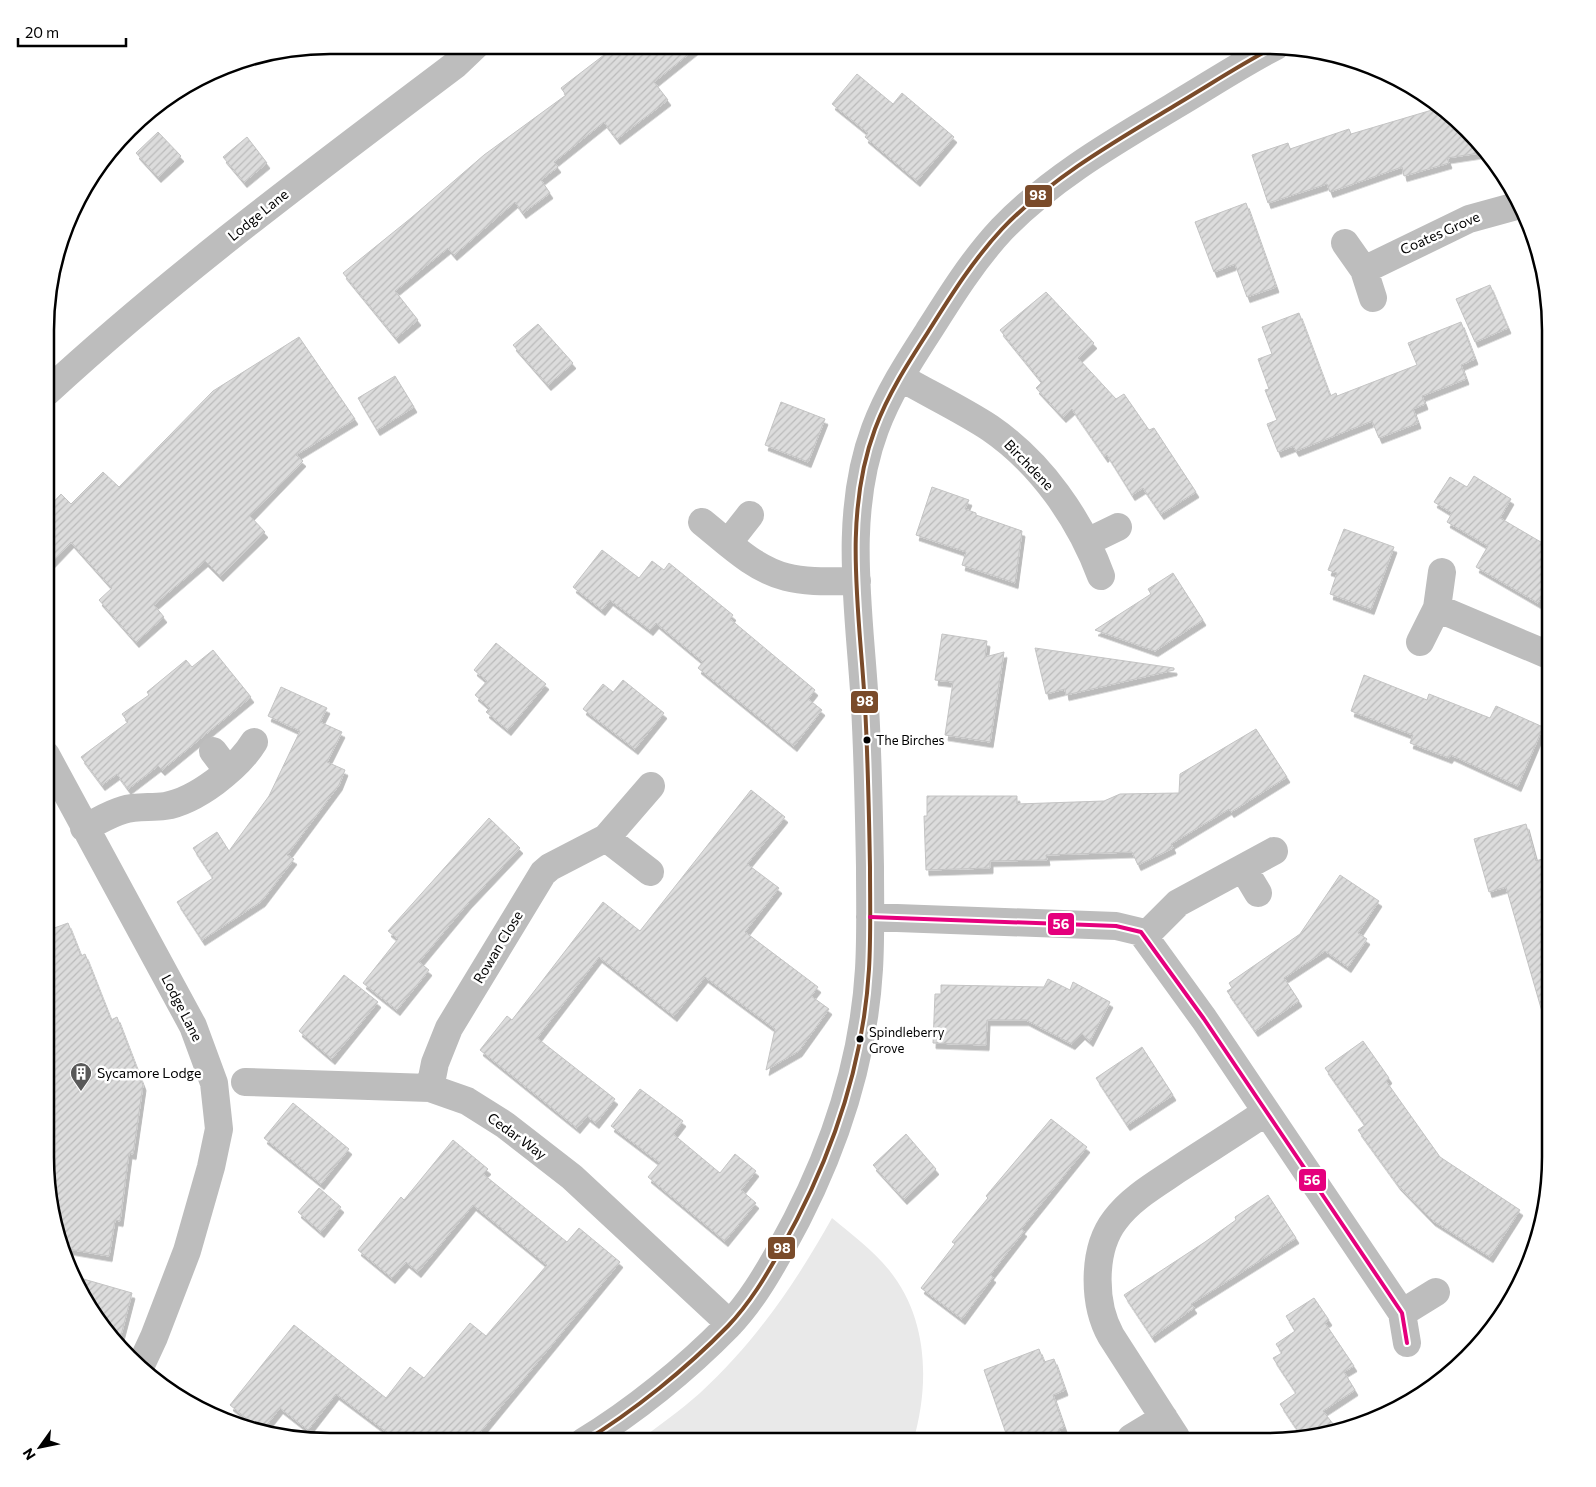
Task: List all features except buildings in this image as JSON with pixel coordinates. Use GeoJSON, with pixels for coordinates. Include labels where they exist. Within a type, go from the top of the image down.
{"type":"FeatureCollection","features":[{"type":"Feature","properties":{"kind":"street","name":"Lodge Lane"},"geometry":{"type":"LineString","coordinates":[[54,386],[106,338],[288,190],[455,65],[467,54]]}},
{"type":"Feature","properties":{"kind":"street"},"geometry":{"type":"LineString","coordinates":[[598,1433],[666,1381],[730,1324],[752,1297],[806,1204],[833,1142],[848,1096],[860,1043],[869,970],[870,917],[869,768],[856,537],[861,483],[866,457],[875,429],[900,377],[949,298],[974,263],[1002,230],[1030,203],[1095,153],[1262,54]]}},
{"type":"Feature","properties":{"kind":"street","name":"Coates Grove"},"geometry":{"type":"LineString","coordinates":[[1364,270],[1469,218],[1513,207]]}},
{"type":"Feature","properties":{"kind":"street"},"geometry":{"type":"LineString","coordinates":[[1346,243],[1364,270],[1373,298]]}},
{"type":"Feature","properties":{"kind":"street","name":"Birchdene"},"geometry":{"type":"LineString","coordinates":[[900,377],[989,428],[1020,451],[1060,499],[1087,542],[1101,576]]}},
{"type":"Feature","properties":{"kind":"street"},"geometry":{"type":"LineString","coordinates":[[728,543],[750,515]]}},
{"type":"Feature","properties":{"kind":"street"},"geometry":{"type":"LineString","coordinates":[[702,522],[763,568],[788,578],[857,581]]}},
{"type":"Feature","properties":{"kind":"street"},"geometry":{"type":"LineString","coordinates":[[1087,542],[1118,527]]}},
{"type":"Feature","properties":{"kind":"street"},"geometry":{"type":"LineString","coordinates":[[1420,642],[1437,608],[1442,572]]}},
{"type":"Feature","properties":{"kind":"street"},"geometry":{"type":"LineString","coordinates":[[1437,608],[1542,652]]}},
{"type":"Feature","properties":{"kind":"street"},"geometry":{"type":"LineString","coordinates":[[84,828],[123,810],[171,804],[203,789],[221,761],[245,756],[254,742]]}},
{"type":"Feature","properties":{"kind":"street","name":"Lodge Lane"},"geometry":{"type":"LineString","coordinates":[[54,770],[192,1026],[214,1083],[219,1129],[211,1168],[187,1251],[143,1360]]}},
{"type":"Feature","properties":{"kind":"street","name":"Rowan Close"},"geometry":{"type":"LineString","coordinates":[[430,1088],[435,1063],[449,1028],[542,873],[550,866],[606,838],[651,786]]}},
{"type":"Feature","properties":{"kind":"street"},"geometry":{"type":"LineString","coordinates":[[606,838],[650,872]]}},
{"type":"Feature","properties":{"kind":"street"},"geometry":{"type":"LineString","coordinates":[[1145,936],[1178,902],[1274,852]]}},
{"type":"Feature","properties":{"kind":"street"},"geometry":{"type":"LineString","coordinates":[[1242,868],[1258,894]]}},
{"type":"Feature","properties":{"kind":"street"},"geometry":{"type":"LineString","coordinates":[[870,917],[1116,926],[1136,930],[1145,936],[1402,1314],[1406,1343]]}},
{"type":"Feature","properties":{"kind":"street","name":"Cedar Way"},"geometry":{"type":"LineString","coordinates":[[246,1082],[430,1088],[467,1101],[505,1125],[565,1172],[730,1324]]}},
{"type":"Feature","properties":{"kind":"street"},"geometry":{"type":"LineString","coordinates":[[1149,1433],[1170,1427],[1111,1336],[1102,1318],[1097,1286],[1104,1242],[1114,1220],[1147,1190],[1266,1112]]}},
{"type":"Feature","properties":{"kind":"street"},"geometry":{"type":"LineString","coordinates":[[1402,1314],[1436,1292]]}},
{"type":"Feature","properties":{"kind":"shaded area"},"geometry":{"type":"Polygon","coordinates":[[[832,1218],[862,1242],[883,1263],[902,1289],[912,1309],[922,1352],[922,1397],[915,1433],[649,1433],[692,1400],[738,1354],[773,1311],[832,1218]]]}},
{"type":"Feature","properties":{"kind":"transit line","name":"98"},"geometry":{"type":"LineString","coordinates":[[597,1433],[640,1403],[695,1358],[728,1326],[750,1299],[781,1249],[815,1183],[829,1149],[851,1079],[860,1043],[866,1006],[870,931],[868,766],[857,602],[856,531],[865,462],[875,429],[886,403],[906,367],[962,279],[991,241],[1021,211],[1062,177],[1106,147],[1262,54]]}},
{"type":"Feature","properties":{"kind":"transit line","name":"56"},"geometry":{"type":"LineString","coordinates":[[870,917],[1116,926],[1141,932],[1204,1019],[1402,1313],[1407,1343]]}},
{"type":"Feature","properties":{"kind":"place","name":"The Birches"},"geometry":{"type":"Point","coordinates":[867,740]}},
{"type":"Feature","properties":{"kind":"place","name":"Spindleberry Grove"},"geometry":{"type":"Point","coordinates":[860,1039]}},
{"type":"Feature","properties":{"kind":"place","name":"Sycamore Lodge"},"geometry":{"type":"Point","coordinates":[81,1092]}}]}
